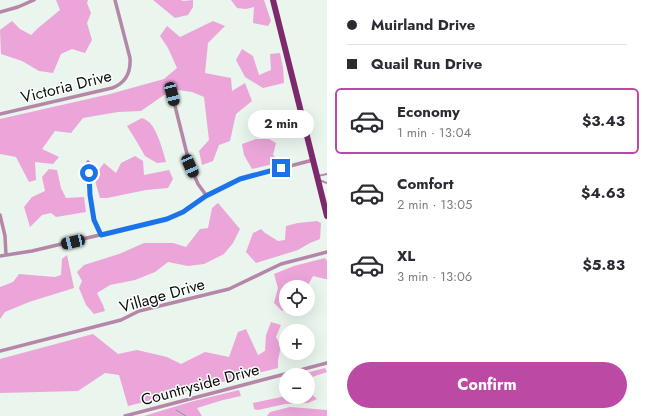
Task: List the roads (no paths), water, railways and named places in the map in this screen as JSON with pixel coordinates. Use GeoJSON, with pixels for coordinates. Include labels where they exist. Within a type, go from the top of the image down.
{"type":"FeatureCollection","features":[{"type":"Feature","properties":{"kind":"main road"},"geometry":{"type":"LineString","coordinates":[[273,0],[317,178],[324,191],[327,216]]}},
{"type":"Feature","properties":{"kind":"street"},"geometry":{"type":"LineString","coordinates":[[0,12],[18,7],[34,0]]}},
{"type":"Feature","properties":{"kind":"street","name":"Victoria Drive"},"geometry":{"type":"LineString","coordinates":[[0,114],[120,85],[126,78],[131,66],[115,0]]}},
{"type":"Feature","properties":{"kind":"street"},"geometry":{"type":"LineString","coordinates":[[172,94],[190,166],[198,184],[206,196]]}},
{"type":"Feature","properties":{"kind":"street"},"geometry":{"type":"LineString","coordinates":[[0,256],[32,252],[167,219],[183,212],[206,196],[240,179],[313,160]]}},
{"type":"Feature","properties":{"kind":"street"},"geometry":{"type":"LineString","coordinates":[[88,162],[90,195],[94,220],[101,235]]}},
{"type":"Feature","properties":{"kind":"street"},"geometry":{"type":"LineString","coordinates":[[0,215],[5,236],[6,255]]}},
{"type":"Feature","properties":{"kind":"street","name":"Village Drive"},"geometry":{"type":"LineString","coordinates":[[0,351],[121,320],[139,311],[229,289],[281,264],[327,252]]}},
{"type":"Feature","properties":{"kind":"street","name":"Countryside Drive"},"geometry":{"type":"LineString","coordinates":[[125,416],[327,363]]}},
{"type":"Feature","properties":{"kind":"lane"},"geometry":{"type":"LineString","coordinates":[[317,178],[327,174]]}},
{"type":"Feature","properties":{"kind":"lane"},"geometry":{"type":"LineString","coordinates":[[317,178],[327,183]]}},
{"type":"Feature","properties":{"kind":"waterway"},"geometry":{"type":"LineString","coordinates":[[176,410],[186,416]]}}]}
